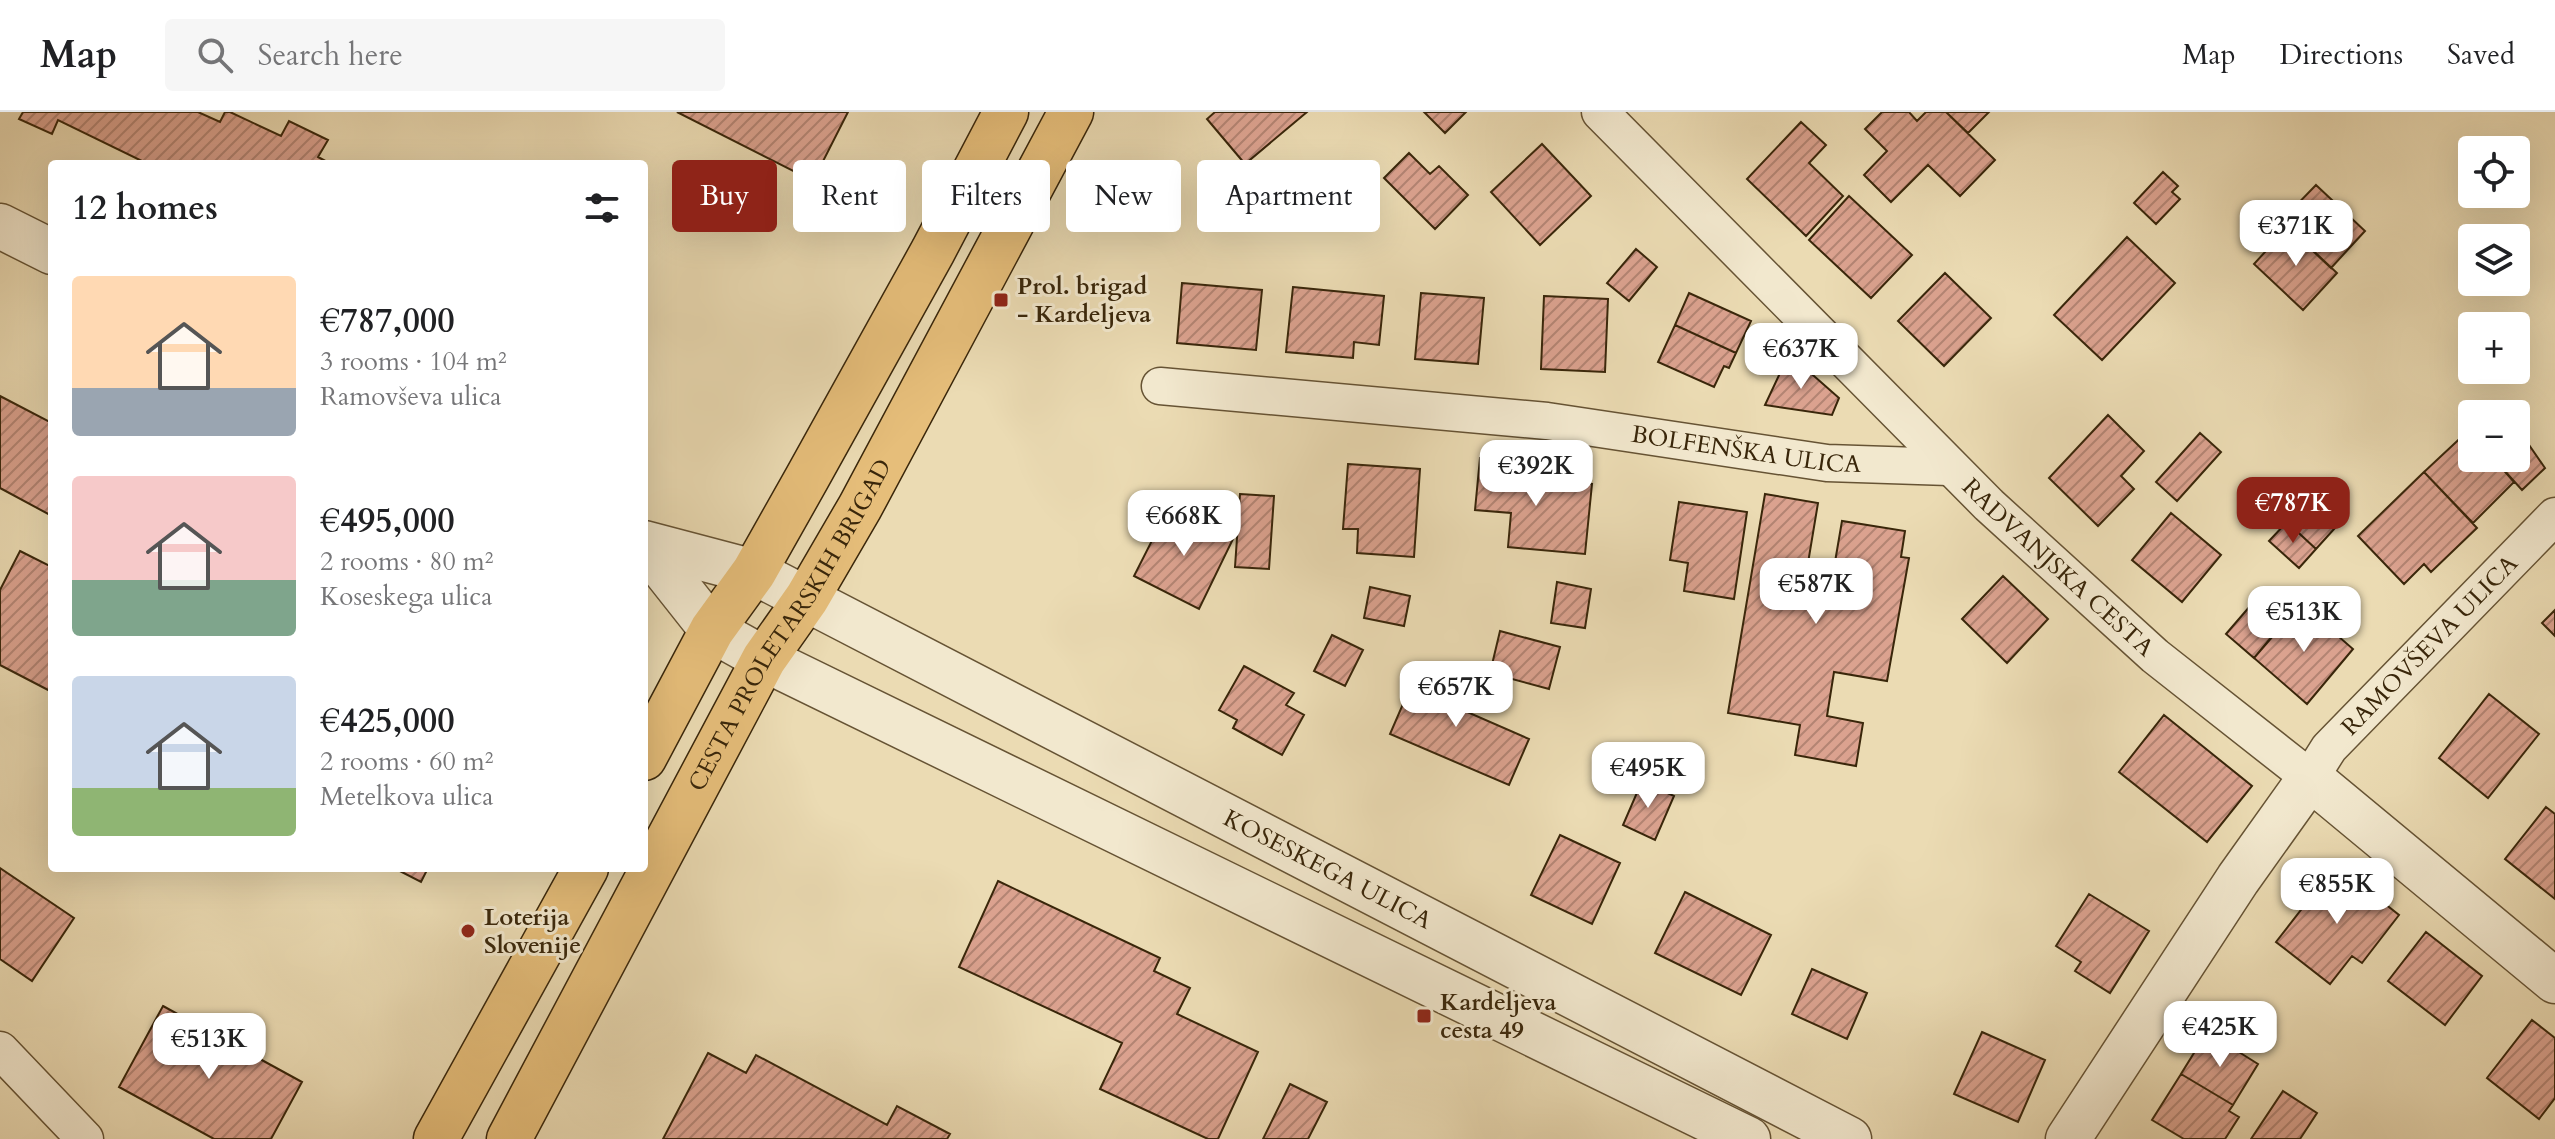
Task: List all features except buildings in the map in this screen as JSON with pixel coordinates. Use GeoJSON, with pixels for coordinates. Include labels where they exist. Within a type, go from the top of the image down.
{"type":"FeatureCollection","features":[{"type":"Feature","properties":{"kind":"main road"},"geometry":{"type":"LineString","coordinates":[[648,750],[712,630],[754,572],[933,251],[1006,112]]}},
{"type":"Feature","properties":{"kind":"main road","name":"CESTA PROLETARSKIH BRIGAD"},"geometry":{"type":"LineString","coordinates":[[509,1139],[764,659],[807,598],[1071,112]]}},
{"type":"Feature","properties":{"kind":"main road"},"geometry":{"type":"LineString","coordinates":[[436,1139],[584,872]]}},
{"type":"Feature","properties":{"kind":"street","name":"RADVANJSKA CESTA"},"geometry":{"type":"LineString","coordinates":[[1600,112],[1949,467],[2155,656],[2310,778],[2555,981]]}},
{"type":"Feature","properties":{"kind":"street"},"geometry":{"type":"LineString","coordinates":[[0,226],[48,250]]}},
{"type":"Feature","properties":{"kind":"street","name":"BOLFENŠKA ULICA"},"geometry":{"type":"LineString","coordinates":[[1160,386],[1547,421],[1827,463],[1949,467]]}},
{"type":"Feature","properties":{"kind":"street","name":"RAMOVŠEVA ULICA"},"geometry":{"type":"LineString","coordinates":[[2310,778],[2329,748],[2555,516]]}},
{"type":"Feature","properties":{"kind":"street","name":"KOSESKEGA ULICA"},"geometry":{"type":"LineString","coordinates":[[648,544],[754,572],[807,598],[926,664],[1849,1139]]}},
{"type":"Feature","properties":{"kind":"street"},"geometry":{"type":"LineString","coordinates":[[648,548],[712,630],[764,659],[1748,1139]]}},
{"type":"Feature","properties":{"kind":"street"},"geometry":{"type":"LineString","coordinates":[[2068,1139],[2238,879],[2310,778]]}},
{"type":"Feature","properties":{"kind":"street"},"geometry":{"type":"LineString","coordinates":[[0,1050],[85,1139]]}},
{"type":"Feature","properties":{"kind":"place","name":"Prol. brigad - Kardeljeva"},"geometry":{"type":"Point","coordinates":[1001,300]}},
{"type":"Feature","properties":{"kind":"place","name":"Loterija Slovenije"},"geometry":{"type":"Point","coordinates":[468,931]}},
{"type":"Feature","properties":{"kind":"place","name":"Kardeljeva cesta 49"},"geometry":{"type":"Point","coordinates":[1424,1016]}}]}
